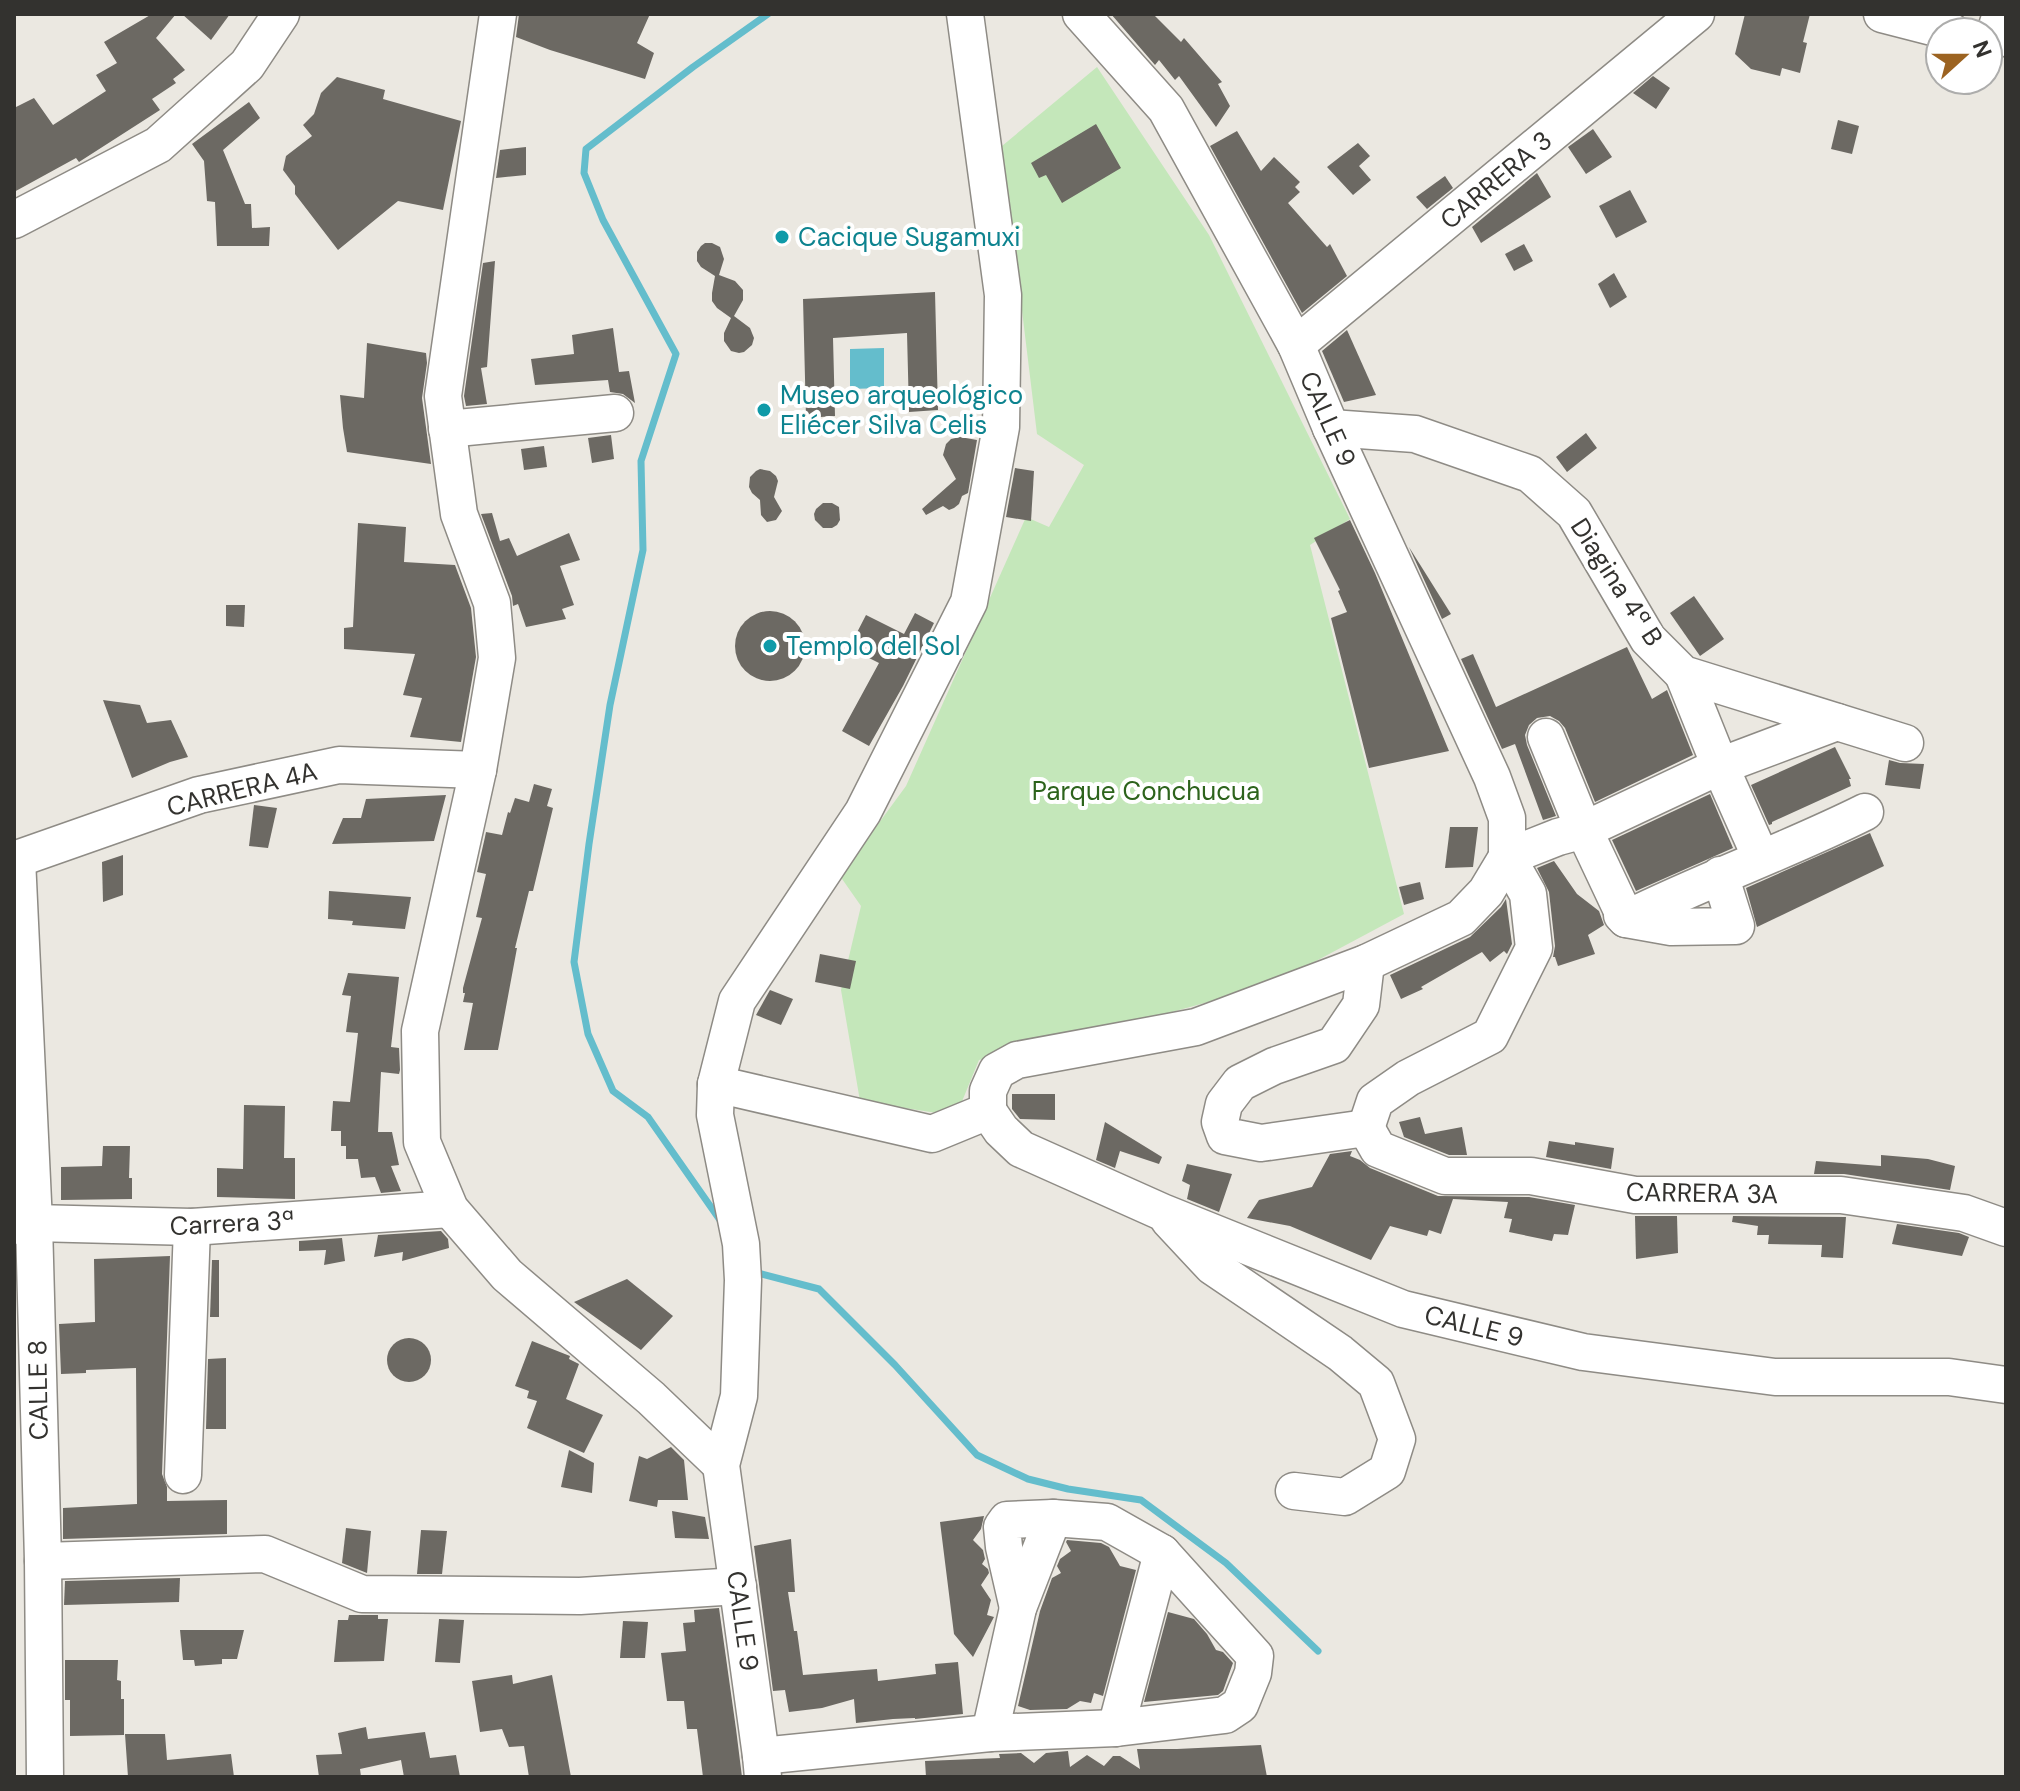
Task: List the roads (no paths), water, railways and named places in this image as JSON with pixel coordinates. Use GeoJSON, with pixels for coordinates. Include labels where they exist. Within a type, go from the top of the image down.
{"type":"FeatureCollection","features":[{"type":"Feature","properties":{"kind":"street"},"geometry":{"type":"LineString","coordinates":[[14,220],[158,145],[247,65],[281,14]]}},
{"type":"Feature","properties":{"kind":"street"},"geometry":{"type":"LineString","coordinates":[[498,14],[443,396],[459,514],[492,603],[497,658],[478,770],[420,1031],[422,1142],[450,1209],[507,1275],[651,1398],[721,1465],[739,1396],[743,1280],[741,1244],[715,1115],[716,1084],[737,1001],[863,812],[969,602],[1001,427],[1003,295],[965,14]]}},
{"type":"Feature","properties":{"kind":"street","name":"CALLE 9"},"geometry":{"type":"LineString","coordinates":[[1081,14],[1166,109],[1296,345],[1331,428],[1492,777],[1507,818],[1507,857]]}},
{"type":"Feature","properties":{"kind":"street","name":"CARRERA 3"},"geometry":{"type":"LineString","coordinates":[[1296,345],[1696,14]]}},
{"type":"Feature","properties":{"kind":"street"},"geometry":{"type":"LineString","coordinates":[[1882,14],[1924,25]]}},
{"type":"Feature","properties":{"kind":"street"},"geometry":{"type":"LineString","coordinates":[[447,429],[615,413]]}},
{"type":"Feature","properties":{"kind":"street","name":"Diagina 4ª B"},"geometry":{"type":"LineString","coordinates":[[1331,428],[1415,434],[1530,474],[1574,513],[1648,639],[1683,674],[1905,743]]}},
{"type":"Feature","properties":{"kind":"street"},"geometry":{"type":"LineString","coordinates":[[1683,674],[1761,858]]}},
{"type":"Feature","properties":{"kind":"street"},"geometry":{"type":"LineString","coordinates":[[716,1084],[932,1134],[988,1111],[988,1091],[997,1071],[1017,1060],[1196,1027],[1366,963],[1461,918],[1486,892],[1507,857],[1571,834],[1720,766],[1837,722]]}},
{"type":"Feature","properties":{"kind":"street"},"geometry":{"type":"LineString","coordinates":[[1546,737],[1571,834],[1626,919],[1671,927],[1736,926],[1720,875]]}},
{"type":"Feature","properties":{"kind":"street","name":"CARRERA 4A"},"geometry":{"type":"LineString","coordinates":[[15,860],[199,795],[339,765],[478,770]]}},
{"type":"Feature","properties":{"kind":"street"},"geometry":{"type":"LineString","coordinates":[[1626,919],[1865,812]]}},
{"type":"Feature","properties":{"kind":"street"},"geometry":{"type":"LineString","coordinates":[[1366,963],[1361,1005],[1334,1045],[1274,1066],[1240,1083],[1224,1104],[1220,1122],[1225,1136],[1261,1143],[1366,1128],[1375,1101],[1408,1078],[1490,1036],[1534,948],[1528,894],[1507,857]]}},
{"type":"Feature","properties":{"kind":"street","name":"CALLE 8"},"geometry":{"type":"LineString","coordinates":[[15,860],[24,1224],[43,1561],[45,1777]]}},
{"type":"Feature","properties":{"kind":"street","name":"CALLE 9"},"geometry":{"type":"LineString","coordinates":[[988,1111],[1001,1130],[1021,1149],[1162,1212],[1403,1309],[1583,1352],[1775,1377],[1949,1377],[2006,1385]]}},
{"type":"Feature","properties":{"kind":"street","name":"CARRERA 3A"},"geometry":{"type":"LineString","coordinates":[[1366,1128],[1378,1149],[1445,1176],[1531,1176],[1635,1195],[1841,1195],[1964,1213],[2006,1228]]}},
{"type":"Feature","properties":{"kind":"street","name":"Carrera 3ª"},"geometry":{"type":"LineString","coordinates":[[24,1224],[192,1227],[450,1209]]}},
{"type":"Feature","properties":{"kind":"street"},"geometry":{"type":"LineString","coordinates":[[1162,1212],[1212,1266],[1340,1353],[1376,1383],[1397,1439],[1387,1471],[1345,1497],[1294,1491]]}},
{"type":"Feature","properties":{"kind":"street"},"geometry":{"type":"LineString","coordinates":[[183,1475],[192,1227]]}},
{"type":"Feature","properties":{"kind":"street","name":"CALLE 9"},"geometry":{"type":"LineString","coordinates":[[721,1465],[762,1766]]}},
{"type":"Feature","properties":{"kind":"street"},"geometry":{"type":"LineString","coordinates":[[762,1766],[990,1733],[1116,1728],[1225,1715],[1240,1705],[1253,1673],[1255,1656],[1162,1553],[1107,1522],[1053,1518],[1007,1520],[1002,1527],[1004,1547],[1018,1608],[990,1733]]}},
{"type":"Feature","properties":{"kind":"street"},"geometry":{"type":"LineString","coordinates":[[1116,1728],[1162,1553]]}},
{"type":"Feature","properties":{"kind":"street"},"geometry":{"type":"LineString","coordinates":[[43,1561],[265,1554],[362,1594],[580,1596],[738,1586]]}},
{"type":"Feature","properties":{"kind":"water"},"geometry":{"type":"Polygon","coordinates":[[[884,348],[884,388],[850,389],[850,349],[884,348]]]}},
{"type":"Feature","properties":{"kind":"waterway"},"geometry":{"type":"LineString","coordinates":[[720,1220],[648,1117],[613,1091],[588,1034],[574,962],[610,705],[643,550],[641,461],[676,354],[603,220],[584,173],[586,149],[768,14]]}},
{"type":"Feature","properties":{"kind":"waterway"},"geometry":{"type":"LineString","coordinates":[[755,1269],[758,1273],[819,1289],[895,1365],[977,1455],[1028,1479],[1068,1489],[1141,1500],[1226,1563],[1318,1651]]}},
{"type":"Feature","properties":{"kind":"place","name":"Cacique Sugamuxi"},"geometry":{"type":"Point","coordinates":[782,237]}},
{"type":"Feature","properties":{"kind":"place","name":"Museo arqueológico Eliécer Silva Celis"},"geometry":{"type":"Point","coordinates":[764,410]}},
{"type":"Feature","properties":{"kind":"place","name":"Templo del Sol"},"geometry":{"type":"Point","coordinates":[770,646]}},
{"type":"Feature","properties":{"kind":"park label","name":"Parque Conchucua"},"geometry":{"type":"Point","coordinates":[1146,791]}}]}
